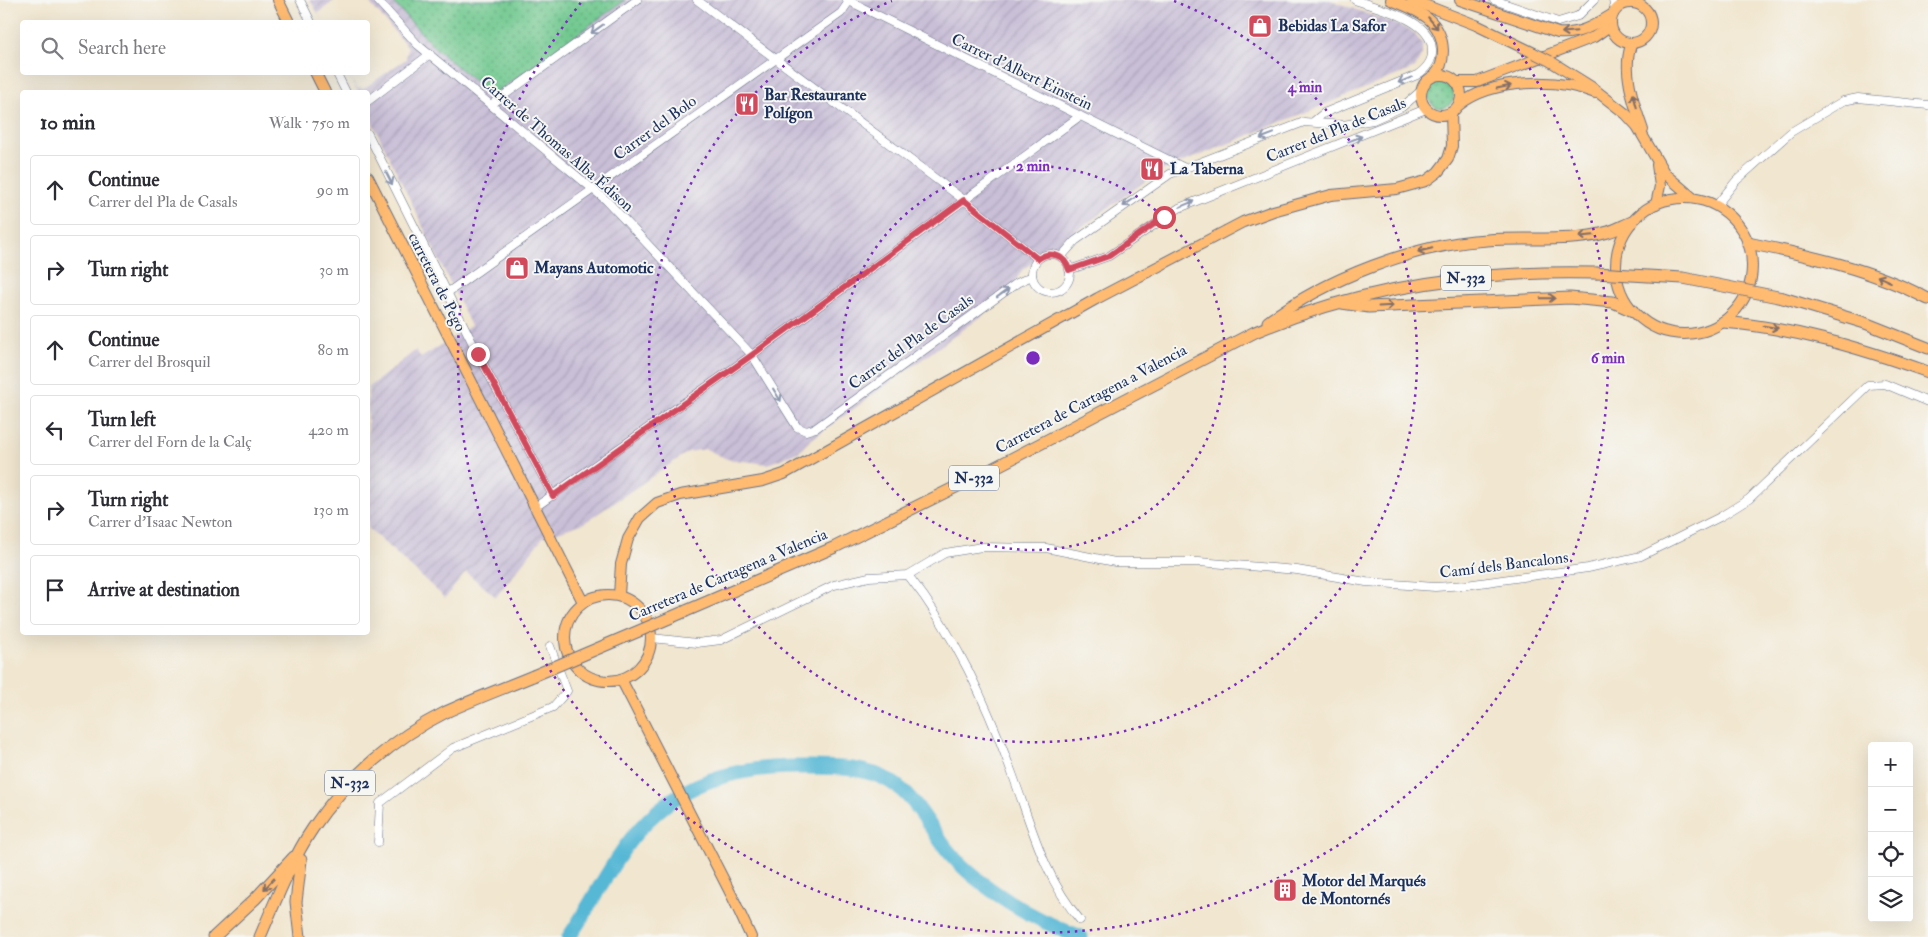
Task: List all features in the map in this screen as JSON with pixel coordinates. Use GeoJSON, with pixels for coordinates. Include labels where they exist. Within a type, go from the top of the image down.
{"type":"FeatureCollection","features":[{"type":"Feature","properties":{"kind":"highway"},"geometry":{"type":"LineString","coordinates":[[1255,332],[1290,305],[1365,270],[1411,252],[1449,244],[1485,240],[1590,236],[1608,232],[1632,222]]}},
{"type":"Feature","properties":{"kind":"highway"},"geometry":{"type":"LineString","coordinates":[[1748,243],[1801,254],[1870,273],[1928,299]]}},
{"type":"Feature","properties":{"kind":"highway","name":"Carretera de Cartagena a Valencia"},"geometry":{"type":"LineString","coordinates":[[260,937],[313,828],[346,788],[387,750],[446,712],[686,612],[844,543],[986,472],[1255,332],[1287,318],[1338,302],[1385,291],[1486,275],[1552,272],[1596,273],[1683,278],[1783,298],[1864,324],[1928,348]]}},
{"type":"Feature","properties":{"kind":"highway"},"geometry":{"type":"LineString","coordinates":[[1338,302],[1369,307],[1570,298],[1613,302],[1633,311]]}},
{"type":"Feature","properties":{"kind":"highway"},"geometry":{"type":"LineString","coordinates":[[1723,322],[1788,330],[1886,357],[1928,372]]}},
{"type":"Feature","properties":{"kind":"highway"},"geometry":{"type":"LineString","coordinates":[[214,937],[255,899],[302,848]]}},
{"type":"Feature","properties":{"kind":"highway"},"geometry":{"type":"LineString","coordinates":[[300,937],[296,896],[302,848]]}},
{"type":"Feature","properties":{"kind":"main road"},"geometry":{"type":"LineString","coordinates":[[278,0],[288,20]]}},
{"type":"Feature","properties":{"kind":"main road"},"geometry":{"type":"LineString","coordinates":[[1391,0],[1427,16],[1436,25],[1442,42],[1443,59],[1440,70],[1427,81],[1422,90],[1421,100],[1426,109],[1444,120],[1452,132]]}},
{"type":"Feature","properties":{"kind":"main road"},"geometry":{"type":"LineString","coordinates":[[1412,0],[1476,26],[1550,61],[1606,97],[1637,126],[1650,147]]}},
{"type":"Feature","properties":{"kind":"main road"},"geometry":{"type":"LineString","coordinates":[[1460,0],[1549,31],[1563,33],[1588,28],[1614,12],[1629,3],[1638,2],[1649,14],[1651,28],[1642,40],[1632,43],[1623,41],[1616,36],[1611,25],[1614,12]]}},
{"type":"Feature","properties":{"kind":"main road"},"geometry":{"type":"LineString","coordinates":[[1456,82],[1477,82],[1594,37],[1611,25]]}},
{"type":"Feature","properties":{"kind":"main road"},"geometry":{"type":"LineString","coordinates":[[1594,37],[1616,36]]}},
{"type":"Feature","properties":{"kind":"main road"},"geometry":{"type":"LineString","coordinates":[[1632,43],[1627,57],[1629,73],[1641,124],[1656,162],[1660,186],[1656,204]]}},
{"type":"Feature","properties":{"kind":"main road"},"geometry":{"type":"LineString","coordinates":[[316,75],[324,90]]}},
{"type":"Feature","properties":{"kind":"main road"},"geometry":{"type":"LineString","coordinates":[[619,595],[622,564],[628,539],[637,523],[657,503],[680,495],[748,484],[784,474],[1098,298],[1243,222],[1273,211],[1331,195],[1418,185],[1433,176],[1448,159],[1452,146],[1452,132],[1460,88],[1456,82],[1447,76],[1434,76]]}},
{"type":"Feature","properties":{"kind":"main road"},"geometry":{"type":"LineString","coordinates":[[1457,105],[1477,82]]}},
{"type":"Feature","properties":{"kind":"main road"},"geometry":{"type":"LineString","coordinates":[[1438,115],[1491,90],[1529,84],[1570,86],[1606,97]]}},
{"type":"Feature","properties":{"kind":"main road"},"geometry":{"type":"LineString","coordinates":[[1656,162],[1672,181],[1694,199]]}},
{"type":"Feature","properties":{"kind":"main road","name":"carretera de Pego"},"geometry":{"type":"LineString","coordinates":[[370,181],[583,602]]}},
{"type":"Feature","properties":{"kind":"main road"},"geometry":{"type":"LineString","coordinates":[[1674,199],[1694,199],[1716,206],[1730,216],[1741,228],[1748,243],[1752,268],[1747,293],[1733,314],[1723,322],[1699,332],[1673,333],[1645,321],[1633,311],[1622,295],[1617,276],[1617,257],[1622,238],[1632,222],[1656,204],[1674,199]]}},
{"type":"Feature","properties":{"kind":"main road"},"geometry":{"type":"LineString","coordinates":[[606,594],[619,595],[639,607],[648,621],[652,638],[650,650],[644,662],[634,673],[621,679],[597,680],[585,675],[569,657],[565,645],[566,627],[574,610],[583,602],[594,596],[606,594]]}},
{"type":"Feature","properties":{"kind":"main road"},"geometry":{"type":"LineString","coordinates":[[621,679],[753,936]]}},
{"type":"Feature","properties":{"kind":"street"},"geometry":{"type":"LineString","coordinates":[[300,0],[310,20]]}},
{"type":"Feature","properties":{"kind":"street","name":"Carrer de Thomas Alba Édison"},"geometry":{"type":"LineString","coordinates":[[377,0],[414,41],[606,200],[752,355],[797,427],[806,431]]}},
{"type":"Feature","properties":{"kind":"street"},"geometry":{"type":"LineString","coordinates":[[492,104],[637,0]]}},
{"type":"Feature","properties":{"kind":"street"},"geometry":{"type":"LineString","coordinates":[[696,0],[964,200],[1038,259]]}},
{"type":"Feature","properties":{"kind":"street","name":"Carrer del Bolo"},"geometry":{"type":"LineString","coordinates":[[447,293],[841,13],[849,0]]}},
{"type":"Feature","properties":{"kind":"street","name":"Carrer d'Albert Einstein"},"geometry":{"type":"LineString","coordinates":[[849,0],[1185,168]]}},
{"type":"Feature","properties":{"kind":"street","name":"Carrer del Pla de Casals"},"geometry":{"type":"LineString","coordinates":[[1314,122],[1324,113],[1417,75],[1429,64],[1432,46],[1429,37],[1417,24],[1356,0]]}},
{"type":"Feature","properties":{"kind":"street"},"geometry":{"type":"LineString","coordinates":[[1494,0],[1558,22],[1578,16],[1594,0]]}},
{"type":"Feature","properties":{"kind":"street"},"geometry":{"type":"LineString","coordinates":[[1613,0],[1614,12]]}},
{"type":"Feature","properties":{"kind":"street"},"geometry":{"type":"LineString","coordinates":[[370,99],[430,54]]}},
{"type":"Feature","properties":{"kind":"street"},"geometry":{"type":"LineString","coordinates":[[338,75],[345,90]]}},
{"type":"Feature","properties":{"kind":"street","name":"Carrer del Pla de Casals"},"geometry":{"type":"LineString","coordinates":[[1060,257],[1075,242],[1160,179],[1298,124],[1314,122],[1333,125],[1366,122],[1402,107],[1422,90]]}},
{"type":"Feature","properties":{"kind":"street"},"geometry":{"type":"LineString","coordinates":[[1716,206],[1736,181],[1791,132],[1843,101],[1858,98],[1928,105]]}},
{"type":"Feature","properties":{"kind":"street","name":"Carrer del Pla de Casals"},"geometry":{"type":"LineString","coordinates":[[1069,270],[1109,256],[1179,208],[1426,109]]}},
{"type":"Feature","properties":{"kind":"street"},"geometry":{"type":"LineString","coordinates":[[534,508],[752,355],[1080,116]]}},
{"type":"Feature","properties":{"kind":"street"},"geometry":{"type":"LineString","coordinates":[[370,138],[447,293],[553,496]]}},
{"type":"Feature","properties":{"kind":"street"},"geometry":{"type":"LineString","coordinates":[[1050,254],[1060,257],[1069,270],[1069,278],[1064,286],[1052,291],[1039,287],[1032,276],[1033,267],[1038,259],[1050,254]]}},
{"type":"Feature","properties":{"kind":"street","name":"Carrer del Pla de Casals"},"geometry":{"type":"LineString","coordinates":[[806,431],[816,428],[1016,283],[1032,276]]}},
{"type":"Feature","properties":{"kind":"street","name":"Camí dels Bancalons"},"geometry":{"type":"LineString","coordinates":[[908,575],[945,553],[1007,547],[1046,548],[1110,561],[1199,562],[1297,570],[1366,582],[1412,586],[1466,586],[1560,573],[1641,556],[1720,517],[1750,499],[1868,385],[1885,384],[1928,402]]}},
{"type":"Feature","properties":{"kind":"street"},"geometry":{"type":"LineString","coordinates":[[652,638],[697,643],[721,640],[834,585],[869,577],[908,575],[947,628],[987,707],[1045,865],[1063,900],[1080,920]]}},
{"type":"Feature","properties":{"kind":"street"},"geometry":{"type":"LineString","coordinates":[[378,842],[380,803],[400,786],[453,748],[552,707],[567,691],[550,646]]}},
{"type":"Feature","properties":{"kind":"shaded area"},"geometry":{"type":"Polygon","coordinates":[[[310,0],[335,0],[318,13],[322,20],[310,0]]]}},
{"type":"Feature","properties":{"kind":"shaded area"},"geometry":{"type":"Polygon","coordinates":[[[367,0],[1330,0],[1411,30],[1422,43],[1422,54],[1415,68],[1158,172],[1022,270],[1004,300],[809,441],[798,452],[768,464],[727,459],[706,449],[688,452],[584,523],[543,537],[496,597],[466,572],[445,598],[370,530],[370,386],[416,350],[421,358],[471,326],[370,117],[370,90],[357,90],[348,75],[357,88],[363,89],[406,59],[408,47],[367,0]]]}},
{"type":"Feature","properties":{"kind":"green space"},"geometry":{"type":"Polygon","coordinates":[[[391,0],[625,0],[497,92],[487,91],[435,48],[391,0]]]}},
{"type":"Feature","properties":{"kind":"green space"},"geometry":{"type":"Polygon","coordinates":[[[1441,82],[1450,86],[1454,95],[1450,104],[1441,108],[1432,104],[1428,95],[1432,86],[1441,82]]]}},
{"type":"Feature","properties":{"kind":"waterway"},"geometry":{"type":"LineString","coordinates":[[569,937],[623,850],[649,819],[668,803],[708,781],[730,774],[778,767],[860,770],[891,782],[908,796],[948,851],[976,878],[1027,913],[1081,937]]}},
{"type":"Feature","properties":{"kind":"place","name":"Bebidas La Safor"},"geometry":{"type":"Point","coordinates":[1260,26]}},
{"type":"Feature","properties":{"kind":"place","name":"Bar Restaurante Polígon"},"geometry":{"type":"Point","coordinates":[747,104]}},
{"type":"Feature","properties":{"kind":"place","name":"La Taberna"},"geometry":{"type":"Point","coordinates":[1152,169]}},
{"type":"Feature","properties":{"kind":"place","name":"Mayans Automotic"},"geometry":{"type":"Point","coordinates":[517,268]}},
{"type":"Feature","properties":{"kind":"place","name":"Motor del Marqués de Montornés"},"geometry":{"type":"Point","coordinates":[1285,890]}},
{"type":"Feature","properties":{"kind":"route"},"geometry":{"type":"LineString","coordinates":[[478,354],[553,496],[752,355],[964,200],[1038,259],[1042,256],[1055,254],[1063,258],[1069,270],[1080,268],[1118,251],[1164,217]]}}]}
